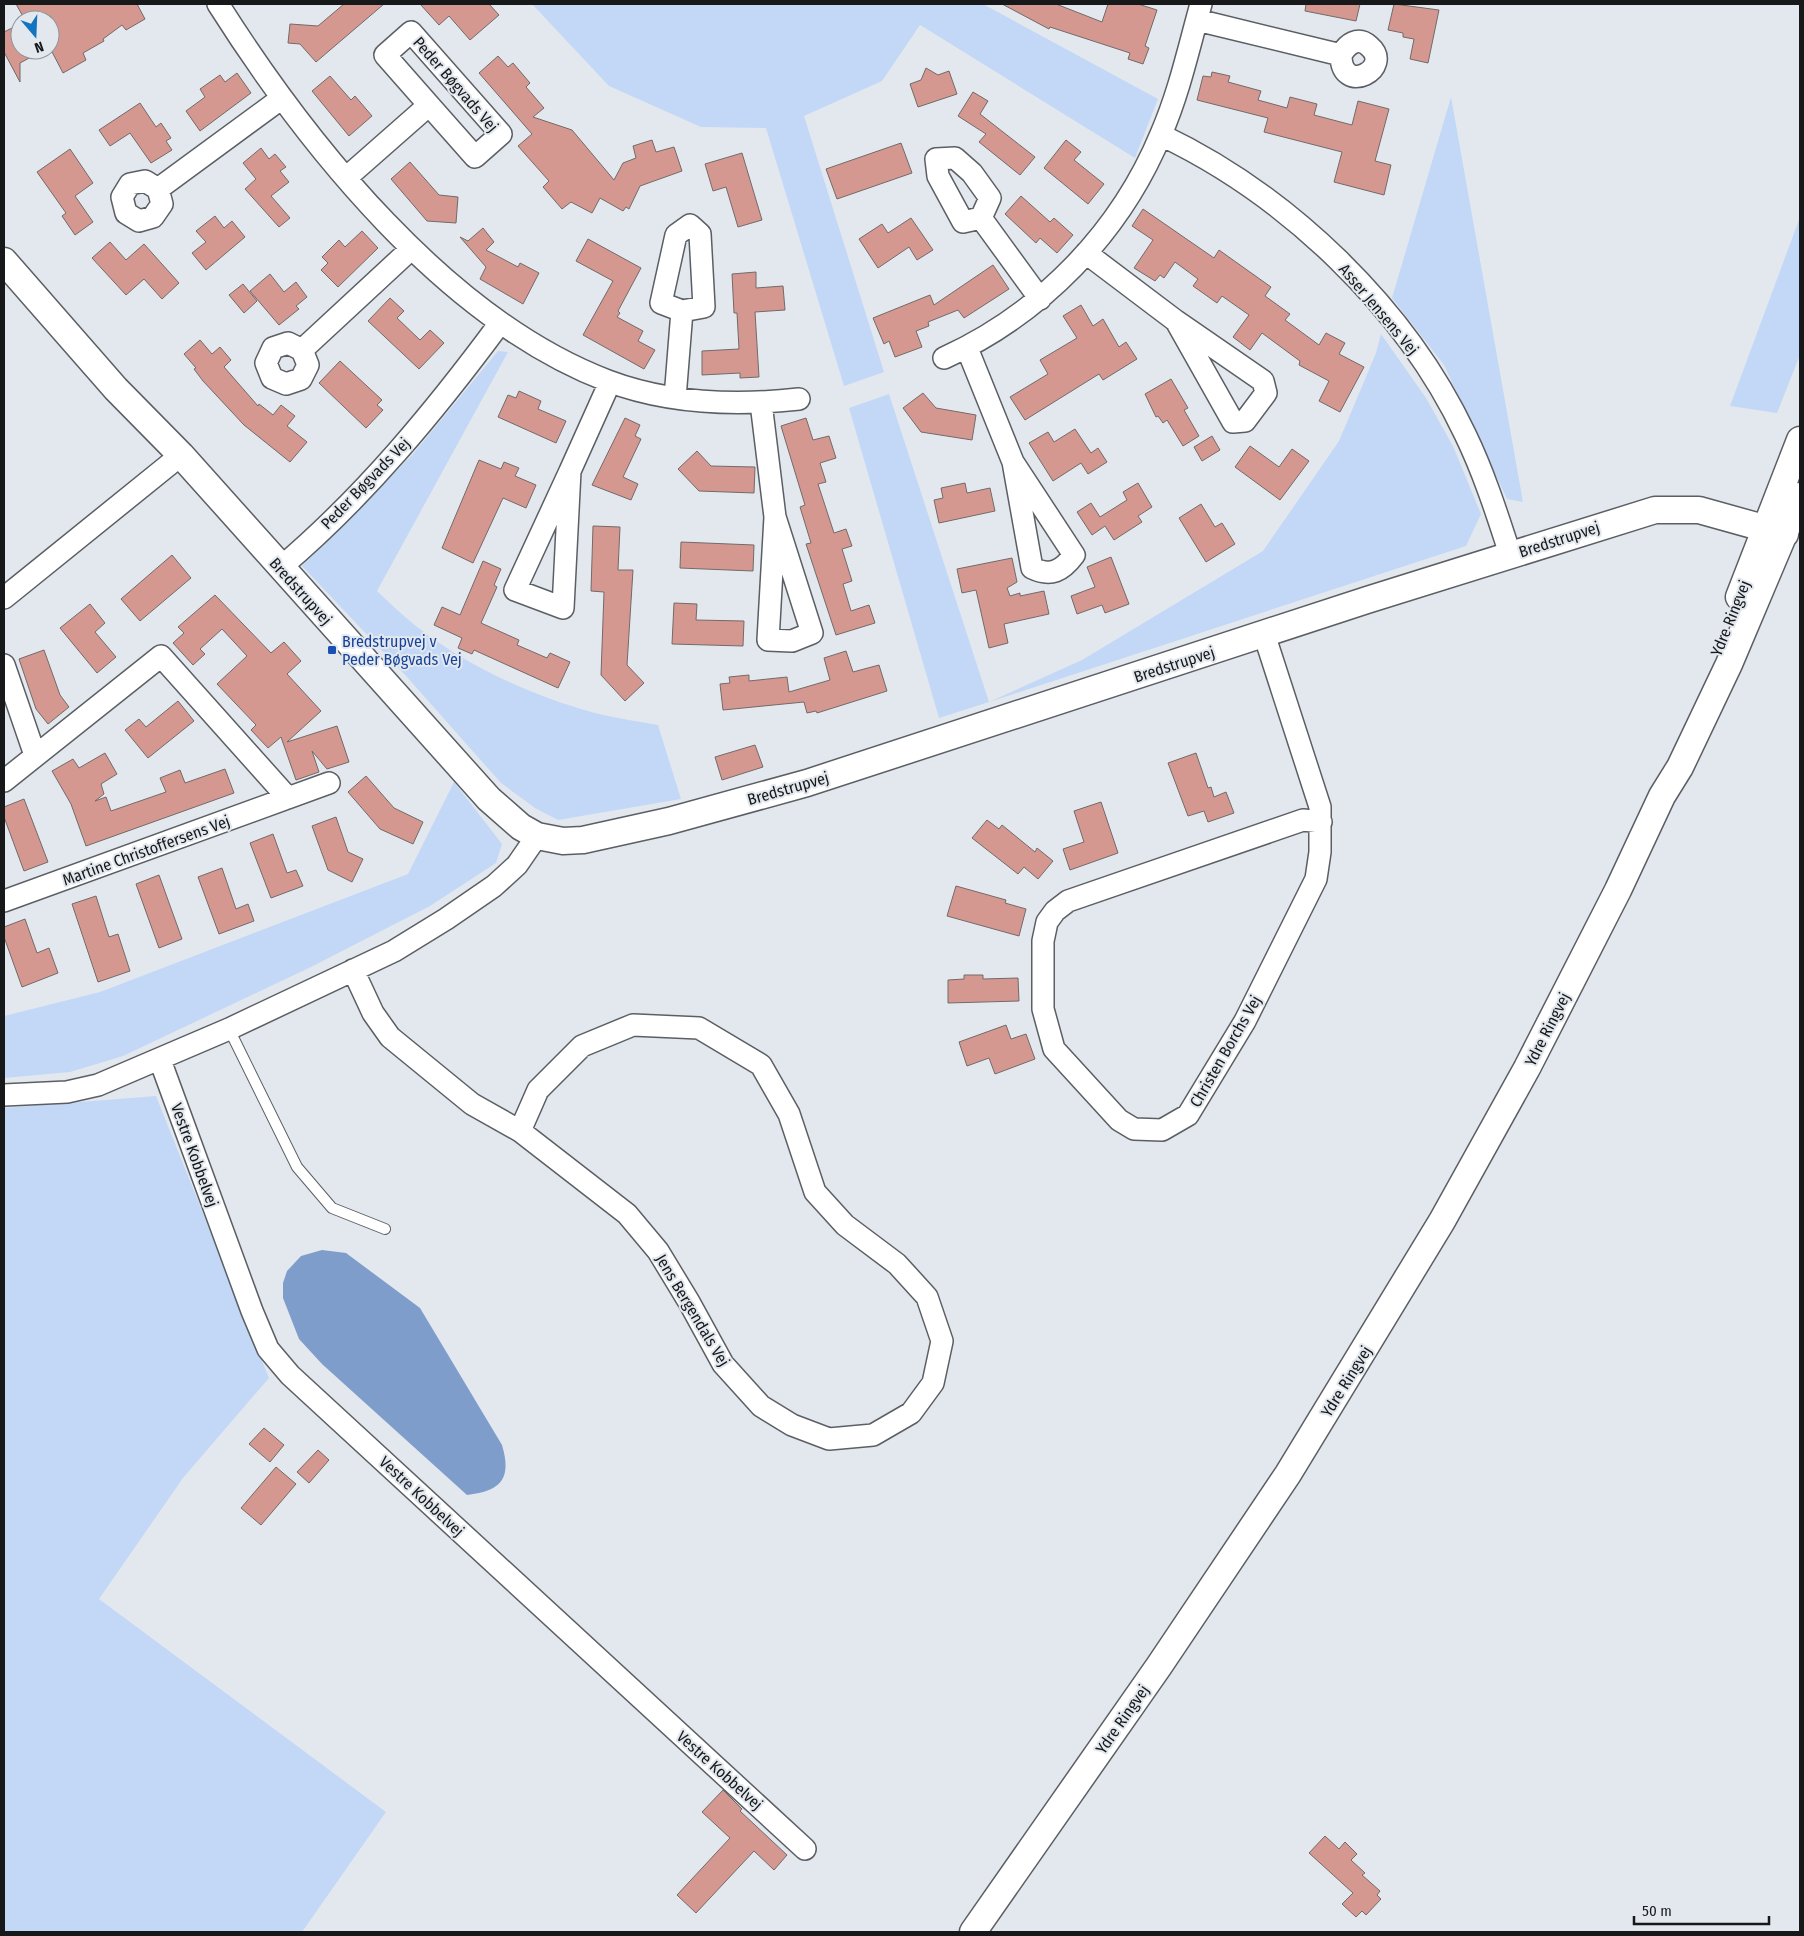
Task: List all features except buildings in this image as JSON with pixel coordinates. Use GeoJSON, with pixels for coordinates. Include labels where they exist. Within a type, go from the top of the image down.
{"type":"FeatureCollection","features":[{"type":"Feature","properties":{"kind":"street"},"geometry":{"type":"LineString","coordinates":[[218,4],[282,98],[346,178],[411,249],[500,323],[555,358],[610,382],[675,398],[722,403],[761,403],[798,399]]}},
{"type":"Feature","properties":{"kind":"street"},"geometry":{"type":"LineString","coordinates":[[944,358],[967,348],[1002,327],[1040,299],[1086,253],[1110,223],[1131,191],[1161,135],[1199,12],[1341,55]]}},
{"type":"Feature","properties":{"kind":"street","name":"Peder Bøgvads Vej"},"geometry":{"type":"LineString","coordinates":[[411,32],[501,134],[475,157],[429,105],[385,55],[411,32]]}},
{"type":"Feature","properties":{"kind":"street"},"geometry":{"type":"LineString","coordinates":[[158,189],[282,98]]}},
{"type":"Feature","properties":{"kind":"street","name":"Peder Bøgvads Vej"},"geometry":{"type":"LineString","coordinates":[[346,178],[429,105]]}},
{"type":"Feature","properties":{"kind":"street","name":"Asser Jensens Vej"},"geometry":{"type":"LineString","coordinates":[[1161,135],[1185,146],[1231,174],[1280,210],[1344,266],[1391,318],[1443,393],[1465,434],[1498,516],[1510,554]]}},
{"type":"Feature","properties":{"kind":"street"},"geometry":{"type":"LineString","coordinates":[[981,218],[1040,299]]}},
{"type":"Feature","properties":{"kind":"street"},"geometry":{"type":"LineString","coordinates":[[302,350],[411,249]]}},
{"type":"Feature","properties":{"kind":"street"},"geometry":{"type":"LineString","coordinates":[[1086,253],[1176,321],[1263,381],[1266,393],[1245,421],[1233,422],[1176,321]]}},
{"type":"Feature","properties":{"kind":"street","name":"Bredstrupvej"},"geometry":{"type":"LineString","coordinates":[[4,262],[116,389],[180,454],[280,568],[489,799],[521,827],[536,836],[563,840],[584,840],[669,821],[807,783],[1510,554],[1655,510],[1699,510],[1776,531]]}},
{"type":"Feature","properties":{"kind":"street"},"geometry":{"type":"LineString","coordinates":[[675,398],[682,311]]}},
{"type":"Feature","properties":{"kind":"street","name":"Peder Bøgvads Vej"},"geometry":{"type":"LineString","coordinates":[[280,568],[397,452],[451,390],[500,323]]}},
{"type":"Feature","properties":{"kind":"street"},"geometry":{"type":"LineString","coordinates":[[967,348],[1013,462],[1074,554],[1066,566],[1055,571],[1043,573],[1032,568],[1013,462]]}},
{"type":"Feature","properties":{"kind":"street"},"geometry":{"type":"LineString","coordinates":[[570,471],[563,608],[515,590],[610,382]]}},
{"type":"Feature","properties":{"kind":"street"},"geometry":{"type":"LineString","coordinates":[[761,403],[775,517],[768,640],[792,641],[812,633],[775,517]]}},
{"type":"Feature","properties":{"kind":"street","name":"Ydre Ringvej"},"geometry":{"type":"LineString","coordinates":[[973,1932],[1231,1560],[1288,1474],[1447,1214],[1518,1084],[1618,890],[1662,796],[1670,767],[1776,531],[1800,440]]}},
{"type":"Feature","properties":{"kind":"street"},"geometry":{"type":"LineString","coordinates":[[4,598],[180,454]]}},
{"type":"Feature","properties":{"kind":"street","name":"Ydre Ringvej"},"geometry":{"type":"LineString","coordinates":[[1776,531],[1800,496]]}},
{"type":"Feature","properties":{"kind":"street","name":"Christen Borchs Vej"},"geometry":{"type":"LineString","coordinates":[[1264,634],[1320,808],[1321,822],[1316,879],[1245,1021],[1188,1115],[1162,1130],[1134,1129],[1118,1120],[1061,1059],[1049,1036],[1043,1009],[1043,941],[1047,922],[1055,911],[1068,901],[1303,820],[1321,822]]}},
{"type":"Feature","properties":{"kind":"street"},"geometry":{"type":"LineString","coordinates":[[4,781],[161,656],[288,798]]}},
{"type":"Feature","properties":{"kind":"street"},"geometry":{"type":"LineString","coordinates":[[4,665],[35,756]]}},
{"type":"Feature","properties":{"kind":"street","name":"Martine Christoffersens Vej"},"geometry":{"type":"LineString","coordinates":[[4,901],[329,783]]}},
{"type":"Feature","properties":{"kind":"street"},"geometry":{"type":"LineString","coordinates":[[4,1095],[67,1092],[98,1085],[229,1029],[394,951],[446,919],[494,886],[517,865],[536,836]]}},
{"type":"Feature","properties":{"kind":"street","name":"Jens Bergendals Vej"},"geometry":{"type":"LineString","coordinates":[[353,970],[373,1013],[390,1037],[472,1104],[520,1131],[628,1214],[658,1251],[723,1364],[761,1406],[792,1425],[829,1439],[873,1435],[911,1413],[933,1383],[942,1340],[927,1297],[897,1264],[845,1226],[815,1192],[789,1114],[761,1064],[699,1028],[633,1025],[582,1046],[538,1090],[520,1131]]}},
{"type":"Feature","properties":{"kind":"street","name":"Vestre Kobbelvej"},"geometry":{"type":"LineString","coordinates":[[160,1060],[252,1311],[268,1349],[290,1375],[805,1848]]}},
{"type":"Feature","properties":{"kind":"lane"},"geometry":{"type":"LineString","coordinates":[[229,1029],[297,1167],[332,1208],[385,1229]]}},
{"type":"Feature","properties":{"kind":"shaded area"},"geometry":{"type":"Polygon","coordinates":[[[532,4],[983,4],[1158,99],[1135,158],[920,25],[882,81],[804,116],[884,372],[844,386],[766,128],[701,127],[609,86],[532,4]]]}},
{"type":"Feature","properties":{"kind":"shaded area"},"geometry":{"type":"Polygon","coordinates":[[[1451,97],[1523,502],[1507,499],[1444,365],[1392,298],[1451,97]]]}},
{"type":"Feature","properties":{"kind":"shaded area"},"geometry":{"type":"Polygon","coordinates":[[[1800,217],[1800,355],[1777,413],[1730,406],[1800,217]]]}},
{"type":"Feature","properties":{"kind":"shaded area"},"geometry":{"type":"Polygon","coordinates":[[[1381,334],[1426,398],[1453,446],[1481,514],[1466,546],[989,702],[1082,660],[1263,551],[1339,441],[1376,353],[1381,334]]]}},
{"type":"Feature","properties":{"kind":"shaded area"},"geometry":{"type":"Polygon","coordinates":[[[498,351],[508,352],[377,591],[409,620],[439,643],[503,679],[549,698],[595,713],[658,725],[681,799],[558,820],[535,808],[501,783],[407,677],[302,566],[413,454],[498,351]]]}},
{"type":"Feature","properties":{"kind":"shaded area"},"geometry":{"type":"Polygon","coordinates":[[[889,394],[989,702],[939,718],[849,408],[889,394]]]}},
{"type":"Feature","properties":{"kind":"shaded area"},"geometry":{"type":"Polygon","coordinates":[[[454,782],[502,844],[496,863],[430,906],[311,967],[123,1056],[70,1072],[4,1078],[4,1016],[100,992],[408,874],[454,782]]]}},
{"type":"Feature","properties":{"kind":"shaded area"},"geometry":{"type":"Polygon","coordinates":[[[156,1096],[269,1378],[183,1478],[99,1599],[386,1812],[302,1932],[4,1932],[4,1108],[156,1096]]]}},
{"type":"Feature","properties":{"kind":"shaded area"},"geometry":{"type":"Polygon","coordinates":[[[322,1250],[346,1253],[420,1308],[502,1445],[506,1467],[501,1481],[496,1486],[479,1493],[467,1495],[322,1364],[299,1339],[283,1298],[283,1283],[287,1271],[301,1256],[322,1250]]]}},
{"type":"Feature","properties":{"kind":"place","name":"Bredstrupvej v Peder Bøgvads Vej"},"geometry":{"type":"Point","coordinates":[332,650]}}]}
